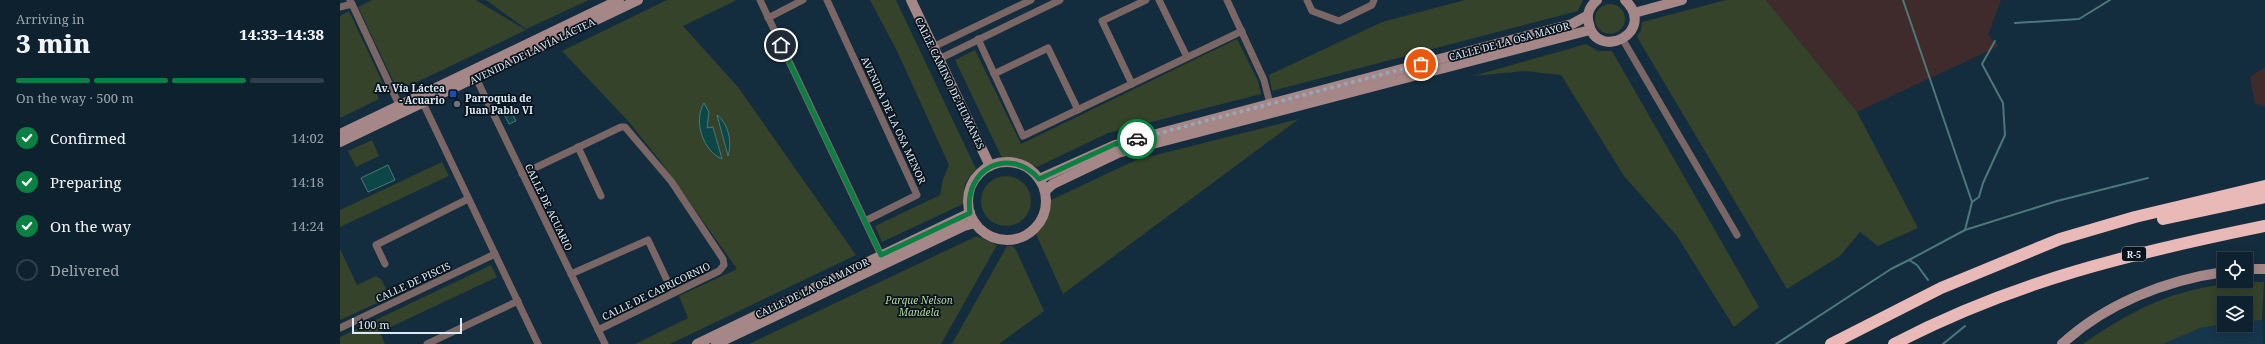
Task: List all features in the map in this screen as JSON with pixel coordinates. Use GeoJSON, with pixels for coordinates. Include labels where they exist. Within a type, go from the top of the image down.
{"type":"FeatureCollection","features":[{"type":"Feature","properties":{"kind":"highway"},"geometry":{"type":"LineString","coordinates":[[1831,344],[1941,288],[2060,239],[2090,230],[2265,186]]}},
{"type":"Feature","properties":{"kind":"highway"},"geometry":{"type":"LineString","coordinates":[[2016,258],[2107,232],[2265,197]]}},
{"type":"Feature","properties":{"kind":"highway","name":"R-5"},"geometry":{"type":"LineString","coordinates":[[1894,344],[2006,294],[2061,274],[2124,257],[2265,226]]}},
{"type":"Feature","properties":{"kind":"highway"},"geometry":{"type":"LineString","coordinates":[[2006,294],[2180,250],[2265,235]]}},
{"type":"Feature","properties":{"kind":"street","name":"AVENIDA DE LA VÍA LÁCTEA"},"geometry":{"type":"LineString","coordinates":[[340,142],[401,109],[619,0]]}},
{"type":"Feature","properties":{"kind":"street","name":"AVENIDA DE LA VÍA LÁCTEA"},"geometry":{"type":"LineString","coordinates":[[340,134],[401,109],[423,103],[638,0]]}},
{"type":"Feature","properties":{"kind":"street"},"geometry":{"type":"LineString","coordinates":[[760,0],[881,255]]}},
{"type":"Feature","properties":{"kind":"street"},"geometry":{"type":"LineString","coordinates":[[768,18],[803,0]]}},
{"type":"Feature","properties":{"kind":"street","name":"AVENIDA DE LA OSA MENOR"},"geometry":{"type":"LineString","coordinates":[[827,0],[917,194],[865,221]]}},
{"type":"Feature","properties":{"kind":"street","name":"CALLE CAMINO DE HUMANES"},"geometry":{"type":"LineString","coordinates":[[911,0],[990,166]]}},
{"type":"Feature","properties":{"kind":"street"},"geometry":{"type":"LineString","coordinates":[[933,47],[1031,0]]}},
{"type":"Feature","properties":{"kind":"street"},"geometry":{"type":"LineString","coordinates":[[939,59],[1060,0]]}},
{"type":"Feature","properties":{"kind":"street"},"geometry":{"type":"LineString","coordinates":[[1132,84],[1102,21],[1146,0]]}},
{"type":"Feature","properties":{"kind":"street"},"geometry":{"type":"LineString","coordinates":[[1159,0],[1187,58]]}},
{"type":"Feature","properties":{"kind":"street"},"geometry":{"type":"LineString","coordinates":[[1227,0],[1264,80],[1270,104]]}},
{"type":"Feature","properties":{"kind":"street"},"geometry":{"type":"LineString","coordinates":[[1306,0],[1312,11],[1339,22],[1372,5],[1374,0]]}},
{"type":"Feature","properties":{"kind":"street"},"geometry":{"type":"LineString","coordinates":[[1597,0],[1592,4],[1587,16],[1590,30],[1598,38],[1609,42],[1622,40],[1633,27],[1634,13],[1626,0]]}},
{"type":"Feature","properties":{"kind":"street"},"geometry":{"type":"LineString","coordinates":[[1634,13],[1682,0]]}},
{"type":"Feature","properties":{"kind":"street"},"geometry":{"type":"LineString","coordinates":[[341,8],[351,2],[401,109]]}},
{"type":"Feature","properties":{"kind":"street","name":"CALLE DE LA OSA MAYOR"},"geometry":{"type":"LineString","coordinates":[[1039,179],[1115,144],[1572,24],[1587,16]]}},
{"type":"Feature","properties":{"kind":"street","name":"CALLE DE LA OSA MAYOR"},"geometry":{"type":"LineString","coordinates":[[1045,191],[1053,184],[1118,153],[1590,30]]}},
{"type":"Feature","properties":{"kind":"street"},"geometry":{"type":"LineString","coordinates":[[978,39],[1023,136],[1242,32]]}},
{"type":"Feature","properties":{"kind":"street"},"geometry":{"type":"LineString","coordinates":[[1622,40],[1738,235]]}},
{"type":"Feature","properties":{"kind":"street"},"geometry":{"type":"LineString","coordinates":[[994,74],[1048,48],[1078,110]]}},
{"type":"Feature","properties":{"kind":"street","name":"CALLE DE ACUARIO"},"geometry":{"type":"LineString","coordinates":[[476,78],[605,344]]}},
{"type":"Feature","properties":{"kind":"street"},"geometry":{"type":"LineString","coordinates":[[423,103],[538,344]]}},
{"type":"Feature","properties":{"kind":"street","name":"CALLE DE CAPRICORNIO"},"geometry":{"type":"LineString","coordinates":[[522,174],[620,127],[629,129],[671,181],[723,259],[724,265],[719,271],[598,330]]}},
{"type":"Feature","properties":{"kind":"street"},"geometry":{"type":"LineString","coordinates":[[578,148],[601,196]]}},
{"type":"Feature","properties":{"kind":"street"},"geometry":{"type":"LineString","coordinates":[[999,163],[1017,164],[1033,172],[1039,179],[1045,191],[1046,207],[1041,220],[1034,229],[1025,236],[1005,240],[989,236],[975,223],[970,213],[969,191],[977,177],[990,166],[999,163]]}},
{"type":"Feature","properties":{"kind":"street"},"geometry":{"type":"LineString","coordinates":[[385,264],[376,244],[468,199]]}},
{"type":"Feature","properties":{"kind":"street","name":"CALLE DE LA OSA MAYOR"},"geometry":{"type":"LineString","coordinates":[[697,344],[970,213]]}},
{"type":"Feature","properties":{"kind":"street","name":"CALLE DE LA OSA MAYOR"},"geometry":{"type":"LineString","coordinates":[[716,344],[964,226],[975,223]]}},
{"type":"Feature","properties":{"kind":"street"},"geometry":{"type":"LineString","coordinates":[[571,274],[648,240],[673,293]]}},
{"type":"Feature","properties":{"kind":"street","name":"CALLE DE PISCIS"},"geometry":{"type":"LineString","coordinates":[[340,328],[495,254]]}},
{"type":"Feature","properties":{"kind":"street"},"geometry":{"type":"LineString","coordinates":[[2253,270],[2265,269]]}},
{"type":"Feature","properties":{"kind":"street"},"geometry":{"type":"LineString","coordinates":[[2062,344],[2090,323],[2129,300],[2177,281],[2217,273]]}},
{"type":"Feature","properties":{"kind":"street"},"geometry":{"type":"LineString","coordinates":[[427,344],[518,300]]}},
{"type":"Feature","properties":{"kind":"shaded area"},"geometry":{"type":"Polygon","coordinates":[[[1766,0],[2001,0],[1988,35],[1999,46],[1857,112],[1766,0]]]}},
{"type":"Feature","properties":{"kind":"shaded area"},"geometry":{"type":"Polygon","coordinates":[[[2265,67],[2265,106],[2255,104],[2250,77],[2265,67]]]}},
{"type":"Feature","properties":{"kind":"shaded area"},"geometry":{"type":"Polygon","coordinates":[[[704,103],[709,112],[707,128],[713,127],[722,159],[715,155],[705,143],[702,135],[700,118],[704,103]]]}},
{"type":"Feature","properties":{"kind":"shaded area"},"geometry":{"type":"Polygon","coordinates":[[[509,107],[516,121],[509,124],[502,110],[509,107]]]}},
{"type":"Feature","properties":{"kind":"shaded area"},"geometry":{"type":"Polygon","coordinates":[[[717,115],[727,128],[730,145],[728,156],[717,115]]]}},
{"type":"Feature","properties":{"kind":"shaded area"},"geometry":{"type":"Polygon","coordinates":[[[388,165],[395,180],[368,192],[361,178],[388,165]]]}},
{"type":"Feature","properties":{"kind":"shaded area"},"geometry":{"type":"Polygon","coordinates":[[[2262,320],[2263,344],[2157,344],[2200,328],[2217,325],[2217,332],[2253,332],[2253,321],[2262,320]]]}},
{"type":"Feature","properties":{"kind":"green space"},"geometry":{"type":"Polygon","coordinates":[[[372,0],[476,0],[526,30],[398,91],[358,7],[372,0]]]}},
{"type":"Feature","properties":{"kind":"green space"},"geometry":{"type":"Polygon","coordinates":[[[486,0],[589,0],[526,29],[486,0]]]}},
{"type":"Feature","properties":{"kind":"green space"},"geometry":{"type":"Polygon","coordinates":[[[667,0],[737,0],[683,26],[738,87],[856,255],[670,344],[635,344],[688,318],[679,296],[737,269],[661,162],[629,122],[562,51],[667,0]]]}},
{"type":"Feature","properties":{"kind":"green space"},"geometry":{"type":"Polygon","coordinates":[[[870,0],[896,0],[976,169],[965,183],[963,204],[882,242],[875,226],[940,195],[943,179],[949,165],[897,51],[870,0]]]}},
{"type":"Feature","properties":{"kind":"green space"},"geometry":{"type":"Polygon","coordinates":[[[1465,0],[1583,0],[1578,11],[1272,91],[1269,75],[1382,22],[1465,0]]]}},
{"type":"Feature","properties":{"kind":"green space"},"geometry":{"type":"Polygon","coordinates":[[[1726,0],[1766,0],[1857,112],[1918,228],[1878,246],[1860,232],[1840,256],[1787,289],[1637,37],[1641,30],[1642,22],[1726,0]]]}},
{"type":"Feature","properties":{"kind":"green space"},"geometry":{"type":"Polygon","coordinates":[[[1610,4],[1620,9],[1625,19],[1620,29],[1610,34],[1600,29],[1595,19],[1600,9],[1610,4]]]}},
{"type":"Feature","properties":{"kind":"green space"},"geometry":{"type":"Polygon","coordinates":[[[349,11],[386,90],[377,94],[379,99],[340,118],[340,16],[349,11]]]}},
{"type":"Feature","properties":{"kind":"green space"},"geometry":{"type":"Polygon","coordinates":[[[1237,39],[1258,81],[1261,94],[1108,133],[1037,167],[1019,158],[1002,158],[955,60],[975,50],[1021,144],[1237,39]]]}},
{"type":"Feature","properties":{"kind":"green space"},"geometry":{"type":"Polygon","coordinates":[[[1586,44],[1598,51],[1612,51],[1759,307],[1734,327],[1677,236],[1624,176],[1561,75],[1525,71],[1473,76],[1586,44]]]}},
{"type":"Feature","properties":{"kind":"green space"},"geometry":{"type":"Polygon","coordinates":[[[1299,119],[1063,294],[1036,234],[1047,220],[1051,200],[1136,160],[1299,119]]]}},
{"type":"Feature","properties":{"kind":"green space"},"geometry":{"type":"Polygon","coordinates":[[[372,140],[379,156],[356,167],[348,151],[372,140]]]}},
{"type":"Feature","properties":{"kind":"green space"},"geometry":{"type":"Polygon","coordinates":[[[442,162],[449,176],[340,227],[340,210],[442,162]]]}},
{"type":"Feature","properties":{"kind":"green space"},"geometry":{"type":"Polygon","coordinates":[[[1006,176],[1020,180],[1027,187],[1031,201],[1027,215],[1020,222],[1006,226],[992,222],[985,215],[981,201],[985,187],[992,180],[1006,176]]]}},
{"type":"Feature","properties":{"kind":"green space","name":"Parque Nelson Mandela"},"geometry":{"type":"Polygon","coordinates":[[[977,236],[997,245],[941,344],[749,344],[977,236]]]}},
{"type":"Feature","properties":{"kind":"green space"},"geometry":{"type":"Polygon","coordinates":[[[1007,246],[1012,246],[1016,250],[1044,311],[999,344],[952,344],[1007,246]]]}},
{"type":"Feature","properties":{"kind":"green space"},"geometry":{"type":"Polygon","coordinates":[[[340,249],[357,285],[376,276],[381,279],[390,297],[340,320],[340,249]]]}},
{"type":"Feature","properties":{"kind":"green space"},"geometry":{"type":"Polygon","coordinates":[[[491,265],[497,277],[380,332],[385,344],[340,344],[340,337],[491,265]]]}},
{"type":"Feature","properties":{"kind":"green space"},"geometry":{"type":"Polygon","coordinates":[[[2253,282],[2264,282],[2262,320],[2253,321],[2253,296],[2217,296],[2217,325],[2200,328],[2163,344],[2083,344],[2125,317],[2155,303],[2186,292],[2217,285],[2217,288],[2253,288],[2253,282]]]}},
{"type":"Feature","properties":{"kind":"waterway"},"geometry":{"type":"LineString","coordinates":[[1903,0],[1972,202],[1965,230],[1909,260],[1917,265],[1928,280]]}},
{"type":"Feature","properties":{"kind":"waterway"},"geometry":{"type":"LineString","coordinates":[[2015,23],[2079,19],[2110,0]]}},
{"type":"Feature","properties":{"kind":"waterway"},"geometry":{"type":"LineString","coordinates":[[1972,202],[1979,197],[1983,183],[2005,135],[2003,103],[1982,64],[1995,41]]}},
{"type":"Feature","properties":{"kind":"waterway"},"geometry":{"type":"LineString","coordinates":[[1965,230],[2057,201],[2148,178]]}},
{"type":"Feature","properties":{"kind":"waterway"},"geometry":{"type":"LineString","coordinates":[[1776,344],[1891,269],[1909,260]]}},
{"type":"Feature","properties":{"kind":"waterway"},"geometry":{"type":"LineString","coordinates":[[1943,344],[1965,326]]}},
{"type":"Feature","properties":{"kind":"way so far"},"geometry":{"type":"LineString","coordinates":[[1137,139],[1421,64]]}},
{"type":"Feature","properties":{"kind":"place","name":"Av. Vía Láctea - Acuario"},"geometry":{"type":"Point","coordinates":[453,94]}},
{"type":"Feature","properties":{"kind":"place","name":"Parroquia de Juan Pablo VI"},"geometry":{"type":"Point","coordinates":[457,104]}},
{"type":"Feature","properties":{"kind":"route"},"geometry":{"type":"LineString","coordinates":[[781,45],[881,255],[970,213],[968,202],[969,191],[981,172],[990,166],[999,163],[1017,164],[1033,172],[1039,179],[1049,176],[1115,144],[1137,139]]}}]}
